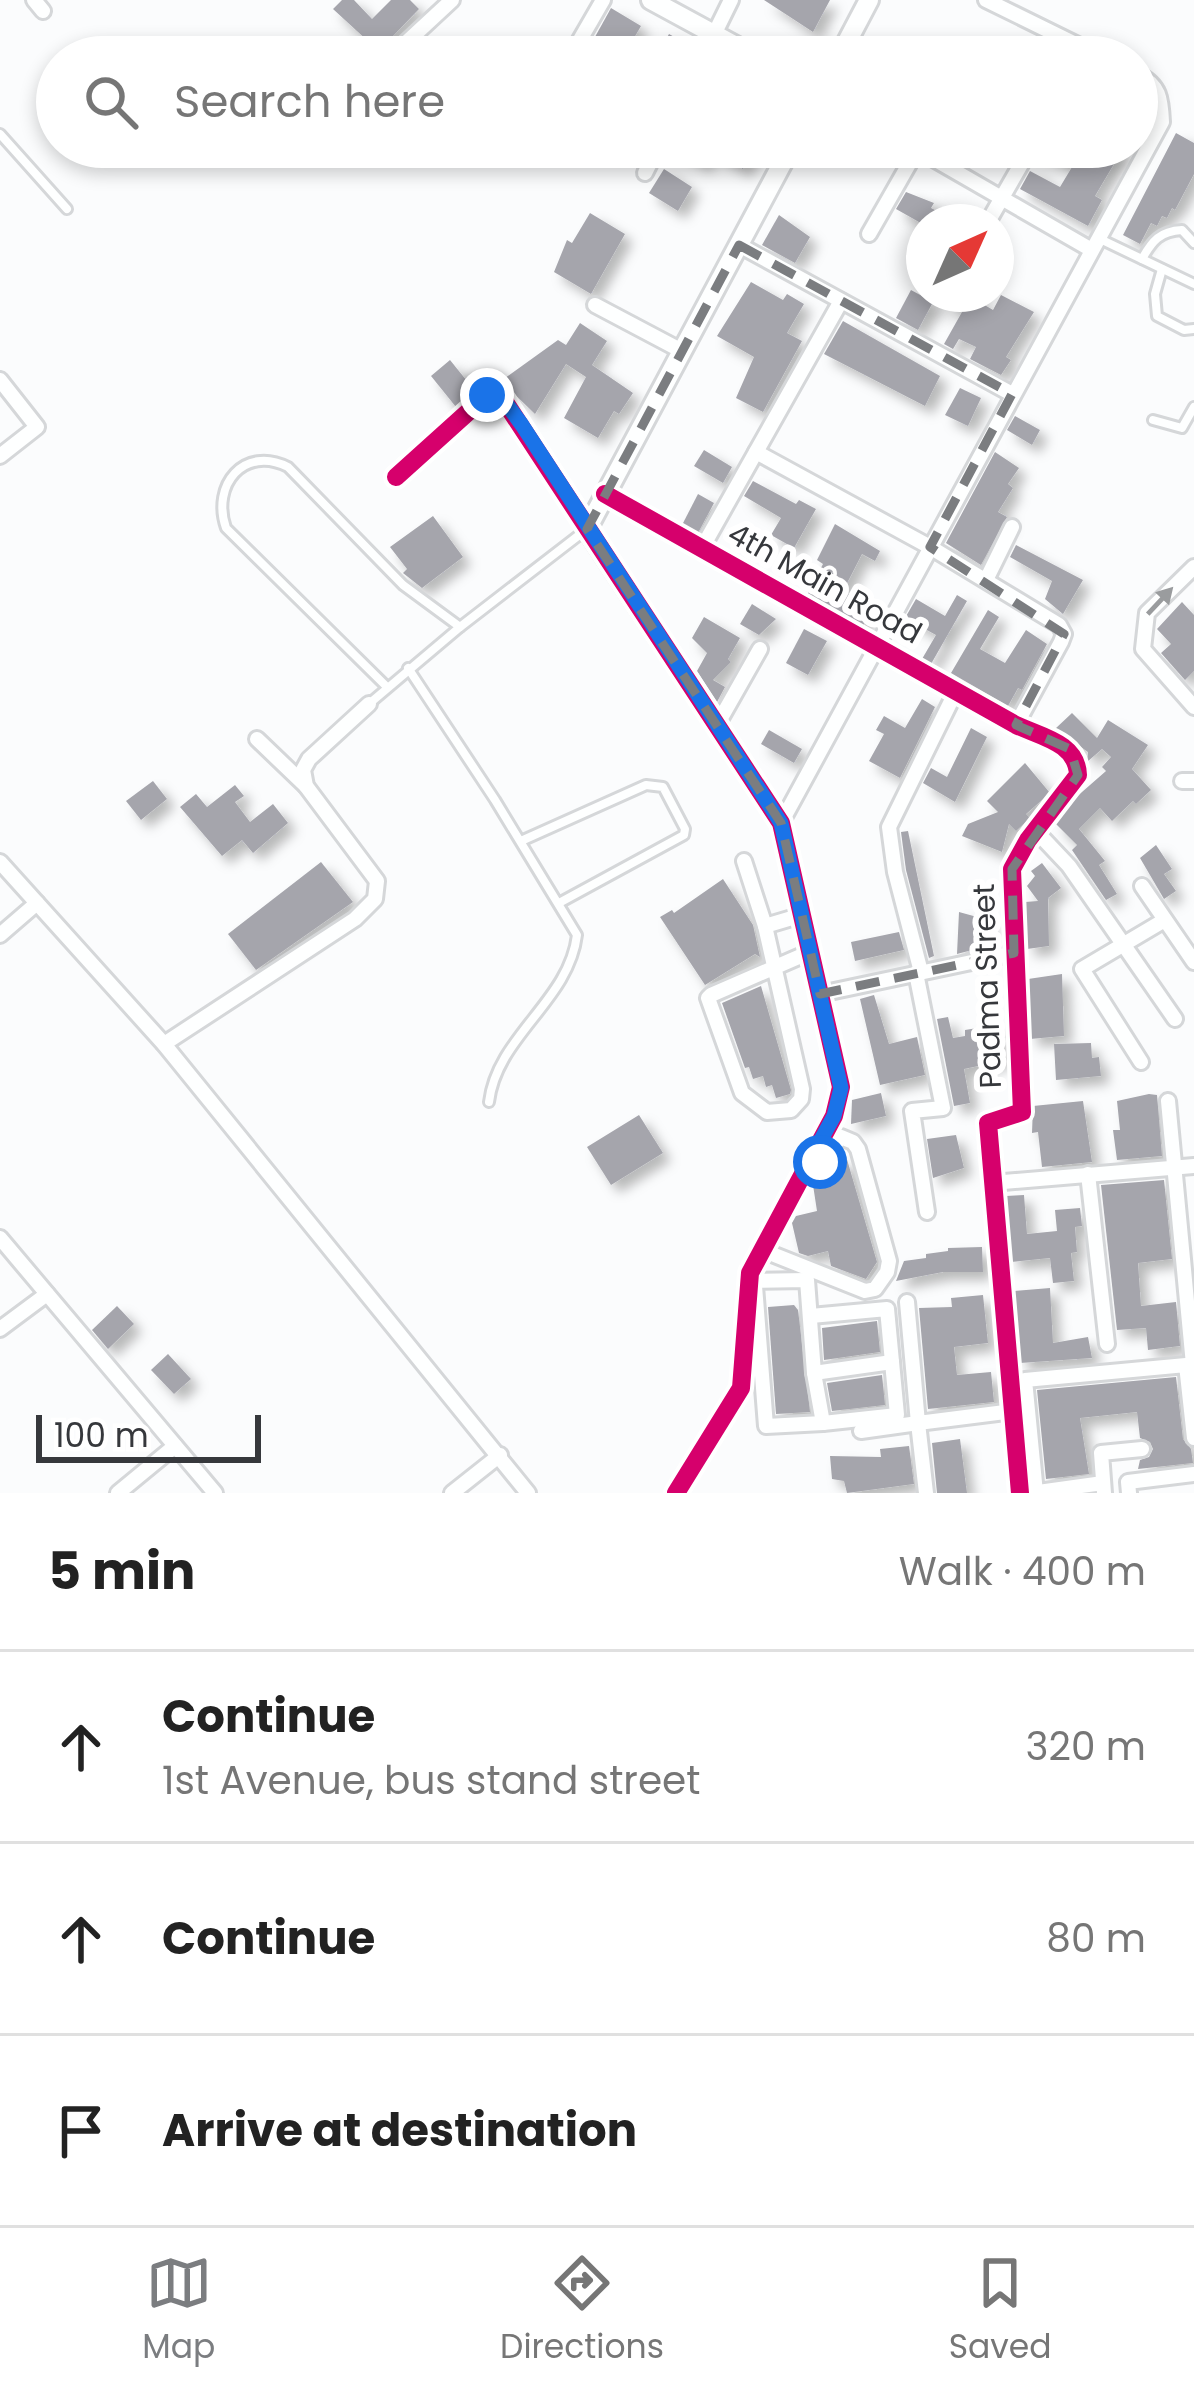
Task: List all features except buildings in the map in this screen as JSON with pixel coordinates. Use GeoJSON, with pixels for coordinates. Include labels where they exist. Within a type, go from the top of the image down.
{"type":"FeatureCollection","features":[{"type":"Feature","properties":{"kind":"street"},"geometry":{"type":"LineString","coordinates":[[413,36],[452,0]]}},
{"type":"Feature","properties":{"kind":"street"},"geometry":{"type":"LineString","coordinates":[[582,36],[603,0]]}},
{"type":"Feature","properties":{"kind":"street"},"geometry":{"type":"LineString","coordinates":[[651,0],[718,36]]}},
{"type":"Feature","properties":{"kind":"street"},"geometry":{"type":"LineString","coordinates":[[714,34],[731,0]]}},
{"type":"Feature","properties":{"kind":"street"},"geometry":{"type":"LineString","coordinates":[[849,36],[869,0]]}},
{"type":"Feature","properties":{"kind":"street"},"geometry":{"type":"LineString","coordinates":[[986,0],[1059,36]]}},
{"type":"Feature","properties":{"kind":"street"},"geometry":{"type":"LineString","coordinates":[[1158,91],[1162,122],[1158,129]]}},
{"type":"Feature","properties":{"kind":"street"},"geometry":{"type":"LineString","coordinates":[[646,173],[648,168]]}},
{"type":"Feature","properties":{"kind":"street"},"geometry":{"type":"LineString","coordinates":[[586,529],[780,168]]}},
{"type":"Feature","properties":{"kind":"street"},"geometry":{"type":"LineString","coordinates":[[869,234],[904,168]]}},
{"type":"Feature","properties":{"kind":"street"},"geometry":{"type":"LineString","coordinates":[[949,168],[1093,243]]}},
{"type":"Feature","properties":{"kind":"street"},"geometry":{"type":"LineString","coordinates":[[998,204],[1019,168]]}},
{"type":"Feature","properties":{"kind":"street"},"geometry":{"type":"LineString","coordinates":[[781,823],[1136,168]]}},
{"type":"Feature","properties":{"kind":"street"},"geometry":{"type":"LineString","coordinates":[[739,245],[1012,394]]}},
{"type":"Feature","properties":{"kind":"street"},"geometry":{"type":"LineString","coordinates":[[702,548],[841,301]]}},
{"type":"Feature","properties":{"kind":"street"},"geometry":{"type":"LineString","coordinates":[[595,305],[682,351]]}},
{"type":"Feature","properties":{"kind":"street"},"geometry":{"type":"LineString","coordinates":[[0,380],[37,428],[0,455]]}},
{"type":"Feature","properties":{"kind":"street"},"geometry":{"type":"LineString","coordinates":[[396,477],[487,395],[501,396],[781,823],[841,1088],[816,1159],[753,1281],[741,1388],[676,1493]]}},
{"type":"Feature","properties":{"kind":"street"},"geometry":{"type":"LineString","coordinates":[[757,452],[1050,617],[1064,634],[1016,725]]}},
{"type":"Feature","properties":{"kind":"street","name":"4th Main Road"},"geometry":{"type":"LineString","coordinates":[[605,494],[1016,725]]}},
{"type":"Feature","properties":{"kind":"street"},"geometry":{"type":"LineString","coordinates":[[986,580],[1012,527]]}},
{"type":"Feature","properties":{"kind":"street"},"geometry":{"type":"LineString","coordinates":[[1194,567],[1147,613],[1142,649],[1194,707]]}},
{"type":"Feature","properties":{"kind":"street"},"geometry":{"type":"LineString","coordinates":[[716,725],[760,650]]}},
{"type":"Feature","properties":{"kind":"street"},"geometry":{"type":"LineString","coordinates":[[927,1212],[913,1111],[943,1108],[889,827],[956,691]]}},
{"type":"Feature","properties":{"kind":"street"},"geometry":{"type":"LineString","coordinates":[[306,786],[303,770],[309,759],[369,704]]}},
{"type":"Feature","properties":{"kind":"street","name":"Padma Street"},"geometry":{"type":"LineString","coordinates":[[1016,725],[1070,749],[1078,764],[1078,776],[1035,830],[1012,869],[1022,1112],[988,1123],[1020,1493]]}},
{"type":"Feature","properties":{"kind":"street"},"geometry":{"type":"LineString","coordinates":[[164,1044],[355,919],[375,899],[377,881],[306,786],[257,740]]}},
{"type":"Feature","properties":{"kind":"street"},"geometry":{"type":"LineString","coordinates":[[1035,830],[1069,866],[1175,1019]]}},
{"type":"Feature","properties":{"kind":"street"},"geometry":{"type":"LineString","coordinates":[[744,861],[765,926],[775,967],[802,1089],[796,1105],[779,1113],[757,1108],[742,1093],[708,998],[775,967],[810,952]]}},
{"type":"Feature","properties":{"kind":"street"},"geometry":{"type":"LineString","coordinates":[[0,862],[164,1044],[528,1493]]}},
{"type":"Feature","properties":{"kind":"street"},"geometry":{"type":"LineString","coordinates":[[1142,886],[1194,962]]}},
{"type":"Feature","properties":{"kind":"street"},"geometry":{"type":"LineString","coordinates":[[0,935],[37,903]]}},
{"type":"Feature","properties":{"kind":"street"},"geometry":{"type":"LineString","coordinates":[[765,926],[802,915]]}},
{"type":"Feature","properties":{"kind":"street"},"geometry":{"type":"LineString","coordinates":[[1141,1062],[1082,969],[1163,921]]}},
{"type":"Feature","properties":{"kind":"street"},"geometry":{"type":"LineString","coordinates":[[820,994],[1014,953]]}},
{"type":"Feature","properties":{"kind":"street"},"geometry":{"type":"LineString","coordinates":[[1168,1101],[1194,1375]]}},
{"type":"Feature","properties":{"kind":"street"},"geometry":{"type":"LineString","coordinates":[[768,1253],[865,1291],[875,1289],[887,1272],[889,1262],[858,1149],[841,1137],[816,1159]]}},
{"type":"Feature","properties":{"kind":"street"},"geometry":{"type":"LineString","coordinates":[[992,1183],[1194,1166]]}},
{"type":"Feature","properties":{"kind":"street"},"geometry":{"type":"LineString","coordinates":[[1088,1174],[1107,1344]]}},
{"type":"Feature","properties":{"kind":"street"},"geometry":{"type":"LineString","coordinates":[[0,1238],[215,1493]]}},
{"type":"Feature","properties":{"kind":"street"},"geometry":{"type":"LineString","coordinates":[[753,1281],[807,1280],[823,1423]]}},
{"type":"Feature","properties":{"kind":"street"},"geometry":{"type":"LineString","coordinates":[[753,1281],[766,1426],[897,1414],[887,1309],[811,1316]]}},
{"type":"Feature","properties":{"kind":"street"},"geometry":{"type":"LineString","coordinates":[[0,1329],[47,1294]]}},
{"type":"Feature","properties":{"kind":"street"},"geometry":{"type":"LineString","coordinates":[[907,1303],[926,1493]]}},
{"type":"Feature","properties":{"kind":"street"},"geometry":{"type":"LineString","coordinates":[[814,1373],[892,1362]]}},
{"type":"Feature","properties":{"kind":"street"},"geometry":{"type":"LineString","coordinates":[[1142,1449],[1101,1453],[1104,1488],[1034,1493],[1025,1380],[1186,1365],[1194,1438]]}},
{"type":"Feature","properties":{"kind":"street"},"geometry":{"type":"LineString","coordinates":[[861,1431],[1012,1412]]}},
{"type":"Feature","properties":{"kind":"street"},"geometry":{"type":"LineString","coordinates":[[118,1493],[175,1446]]}},
{"type":"Feature","properties":{"kind":"street"},"geometry":{"type":"LineString","coordinates":[[452,1493],[500,1455]]}},
{"type":"Feature","properties":{"kind":"street"},"geometry":{"type":"LineString","coordinates":[[1129,1493],[1128,1482],[1194,1474]]}},
{"type":"Feature","properties":{"kind":"lane"},"geometry":{"type":"LineString","coordinates":[[0,134],[68,209]]}},
{"type":"Feature","properties":{"kind":"lane"},"geometry":{"type":"LineString","coordinates":[[1142,260],[1153,241],[1165,233],[1182,230],[1194,243]]}},
{"type":"Feature","properties":{"kind":"lane"},"geometry":{"type":"LineString","coordinates":[[1093,243],[1194,284]]}},
{"type":"Feature","properties":{"kind":"lane"},"geometry":{"type":"LineString","coordinates":[[1162,269],[1155,294],[1157,316],[1184,330],[1194,329]]}},
{"type":"Feature","properties":{"kind":"lane"},"geometry":{"type":"LineString","coordinates":[[1153,420],[1182,428],[1194,407]]}},
{"type":"Feature","properties":{"kind":"lane"},"geometry":{"type":"LineString","coordinates":[[387,687],[226,527],[218,505],[224,486],[237,472],[253,462],[271,459],[288,467],[403,585],[460,627]]}},
{"type":"Feature","properties":{"kind":"lane"},"geometry":{"type":"LineString","coordinates":[[369,704],[586,529]]}},
{"type":"Feature","properties":{"kind":"lane"},"geometry":{"type":"LineString","coordinates":[[408,668],[577,935],[574,959],[548,1002],[503,1059],[491,1082],[489,1102]]}},
{"type":"Feature","properties":{"kind":"lane"},"geometry":{"type":"LineString","coordinates":[[521,841],[646,784],[663,787],[684,835],[560,903]]}},
{"type":"Feature","properties":{"kind":"highlighted area"},"geometry":{"type":"Polygon","coordinates":[[[739,245],[1012,394],[930,547],[1064,634],[1016,725],[1070,749],[1078,775],[1012,869],[1014,953],[820,994],[781,823],[587,529],[739,245]]]}},
{"type":"Feature","properties":{"kind":"cycle path"},"geometry":{"type":"LineString","coordinates":[[396,477],[487,395],[501,396],[781,823],[841,1087],[834,1116],[750,1273],[741,1388],[676,1493]]}},
{"type":"Feature","properties":{"kind":"cycle path"},"geometry":{"type":"LineString","coordinates":[[605,494],[1016,725],[1056,742],[1076,764],[1078,775],[1012,869],[1022,1112],[988,1123],[1020,1493]]}},
{"type":"Feature","properties":{"kind":"route"},"geometry":{"type":"LineString","coordinates":[[487,395],[501,396],[522,425],[781,823],[841,1088],[834,1116],[812,1156],[820,1162]]}}]}
